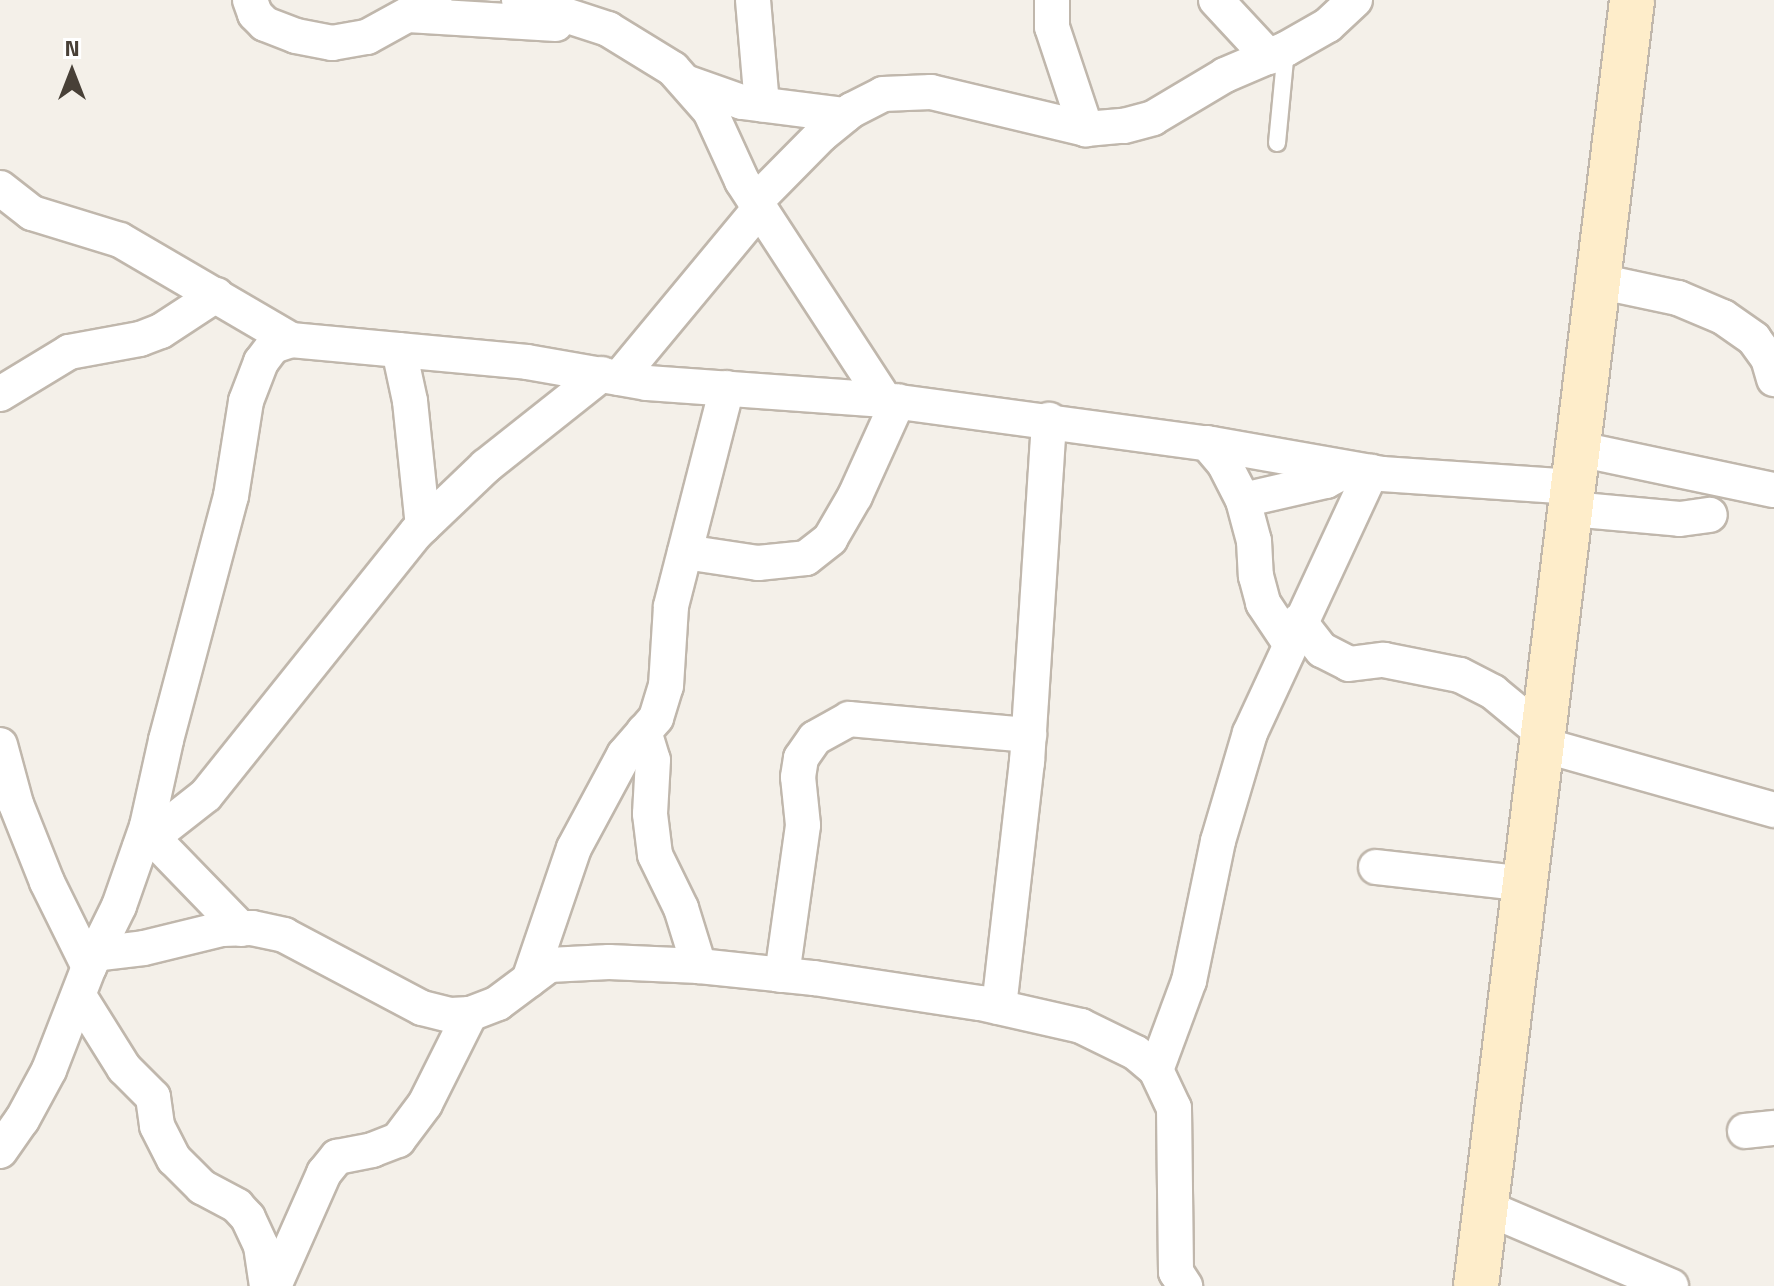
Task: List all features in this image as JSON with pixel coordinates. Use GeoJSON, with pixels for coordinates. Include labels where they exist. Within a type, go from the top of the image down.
{"type":"FeatureCollection","features":[{"type":"Feature","properties":{"kind":"street"},"geometry":{"type":"LineString","coordinates":[[250,0],[255,14],[265,24],[296,36],[332,43],[367,37],[421,8],[527,24],[577,13]]}},
{"type":"Feature","properties":{"kind":"street"},"geometry":{"type":"LineString","coordinates":[[519,0],[577,13],[673,69],[710,111],[758,205],[891,400]]}},
{"type":"Feature","properties":{"kind":"street"},"geometry":{"type":"LineString","coordinates":[[753,0],[762,105]]}},
{"type":"Feature","properties":{"kind":"street"},"geometry":{"type":"LineString","coordinates":[[1052,0],[1052,27],[1086,129]]}},
{"type":"Feature","properties":{"kind":"street"},"geometry":{"type":"LineString","coordinates":[[1216,0],[1278,53]]}},
{"type":"Feature","properties":{"kind":"street"},"geometry":{"type":"LineString","coordinates":[[146,842],[206,795],[423,526],[486,466],[610,376],[789,166],[845,115],[883,94],[931,92],[1086,129],[1124,126],[1153,118],[1225,75],[1278,53],[1328,25],[1355,0]]}},
{"type":"Feature","properties":{"kind":"street"},"geometry":{"type":"LineString","coordinates":[[1476,1286],[1632,0]]}},
{"type":"Feature","properties":{"kind":"street"},"geometry":{"type":"LineString","coordinates":[[684,82],[762,105],[845,115]]}},
{"type":"Feature","properties":{"kind":"street"},"geometry":{"type":"LineString","coordinates":[[8,201],[120,240],[291,340]]}},
{"type":"Feature","properties":{"kind":"street"},"geometry":{"type":"LineString","coordinates":[[1598,281],[1678,298],[1723,317],[1754,339],[1768,358],[1774,379]]}},
{"type":"Feature","properties":{"kind":"street"},"geometry":{"type":"LineString","coordinates":[[0,394],[69,352],[161,331],[187,318],[216,295]]}},
{"type":"Feature","properties":{"kind":"street"},"geometry":{"type":"LineString","coordinates":[[0,1151],[22,1120],[49,1070],[88,972],[146,842],[231,496],[246,401],[261,362],[273,346],[291,340],[527,362],[610,376],[727,388],[891,400],[1207,443],[1361,470],[1774,490]]}},
{"type":"Feature","properties":{"kind":"street"},"geometry":{"type":"LineString","coordinates":[[399,350],[410,401],[423,526]]}},
{"type":"Feature","properties":{"kind":"street"},"geometry":{"type":"LineString","coordinates":[[529,980],[574,848],[624,755],[656,718],[666,686],[671,606],[727,388]]}},
{"type":"Feature","properties":{"kind":"street"},"geometry":{"type":"LineString","coordinates":[[685,552],[758,563],[806,558],[830,539],[855,496],[891,400]]}},
{"type":"Feature","properties":{"kind":"street"},"geometry":{"type":"LineString","coordinates":[[999,1007],[1029,735],[1049,420]]}},
{"type":"Feature","properties":{"kind":"street"},"geometry":{"type":"LineString","coordinates":[[1207,443],[1224,463],[1243,500],[1254,541],[1256,576],[1263,603],[1294,632],[1349,664],[1384,660],[1460,675],[1493,692],[1544,740],[1774,810]]}},
{"type":"Feature","properties":{"kind":"street"},"geometry":{"type":"LineString","coordinates":[[1243,500],[1361,470]]}},
{"type":"Feature","properties":{"kind":"street"},"geometry":{"type":"LineString","coordinates":[[1156,1070],[1189,981],[1218,841],[1250,733],[1361,470]]}},
{"type":"Feature","properties":{"kind":"street"},"geometry":{"type":"LineString","coordinates":[[1575,482],[1680,519],[1710,515]]}},
{"type":"Feature","properties":{"kind":"street"},"geometry":{"type":"LineString","coordinates":[[782,975],[803,825],[798,777],[801,758],[815,738],[849,719],[1029,735]]}},
{"type":"Feature","properties":{"kind":"street"},"geometry":{"type":"LineString","coordinates":[[644,731],[653,760],[650,814],[655,855],[681,908],[699,966]]}},
{"type":"Feature","properties":{"kind":"street"},"geometry":{"type":"LineString","coordinates":[[0,745],[16,804],[88,972],[124,1068],[153,1097],[157,1126],[174,1159],[202,1187],[237,1206],[248,1218],[261,1246],[267,1286]]}},
{"type":"Feature","properties":{"kind":"street"},"geometry":{"type":"LineString","coordinates":[[146,842],[241,929]]}},
{"type":"Feature","properties":{"kind":"street"},"geometry":{"type":"LineString","coordinates":[[1376,867],[1527,884]]}},
{"type":"Feature","properties":{"kind":"street"},"geometry":{"type":"LineString","coordinates":[[88,972],[144,948],[222,929],[241,929],[284,935],[422,1008],[451,1015],[470,1014],[498,1003],[549,965],[609,962],[699,966],[782,975],[999,1007],[1081,1026],[1136,1053],[1156,1070],[1174,1108],[1179,1281]]}},
{"type":"Feature","properties":{"kind":"street"},"geometry":{"type":"LineString","coordinates":[[274,1286],[324,1173],[337,1157],[372,1150],[398,1140],[425,1104],[470,1014]]}},
{"type":"Feature","properties":{"kind":"street"},"geometry":{"type":"LineString","coordinates":[[1487,1208],[1671,1286]]}},
{"type":"Feature","properties":{"kind":"lane"},"geometry":{"type":"LineString","coordinates":[[1277,143],[1278,53]]}}]}
